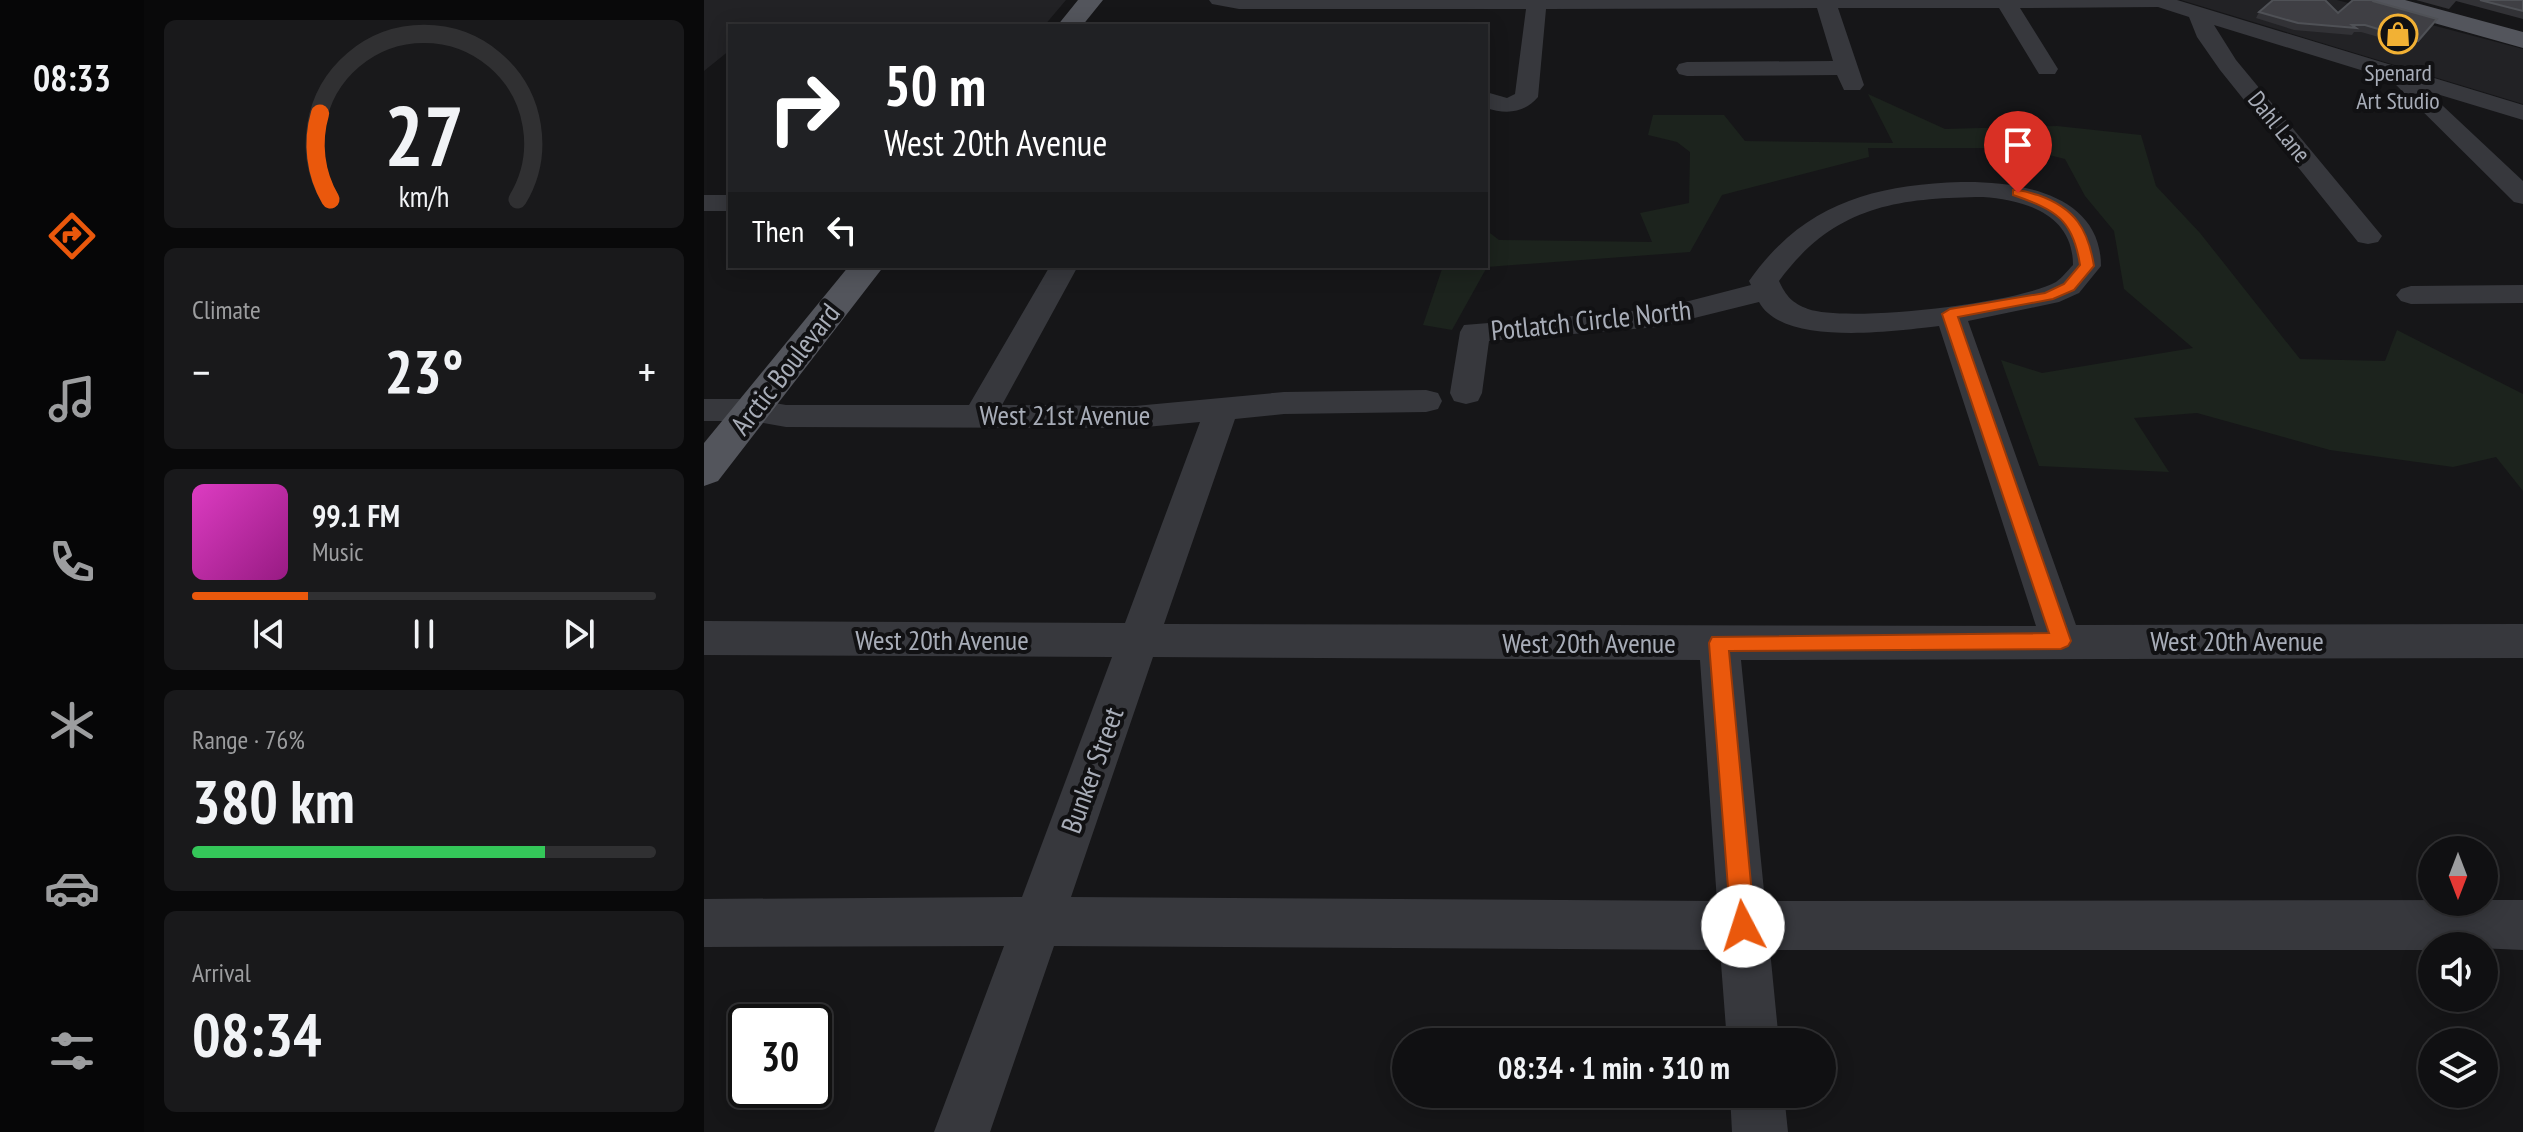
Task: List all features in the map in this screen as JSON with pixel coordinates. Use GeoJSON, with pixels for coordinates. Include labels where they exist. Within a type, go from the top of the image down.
{"type":"FeatureCollection","features":[{"type":"Feature","properties":{"kind":"main road"},"geometry":{"type":"LineString","coordinates":[[1071,24],[1091,0]]}},
{"type":"Feature","properties":{"kind":"main road"},"geometry":{"type":"LineString","coordinates":[[2378,0],[2523,40]]}},
{"type":"Feature","properties":{"kind":"main road","name":"Arctic Boulevard"},"geometry":{"type":"LineString","coordinates":[[704,471],[865,268]]}},
{"type":"Feature","properties":{"kind":"street"},"geometry":{"type":"LineString","coordinates":[[1219,0],[1239,3],[2159,1],[2523,113]]}},
{"type":"Feature","properties":{"kind":"street"},"geometry":{"type":"LineString","coordinates":[[2005,0],[2047,69]]}},
{"type":"Feature","properties":{"kind":"street"},"geometry":{"type":"LineString","coordinates":[[1488,100],[1501,106],[1516,105],[1526,97],[1537,1]]}},
{"type":"Feature","properties":{"kind":"street"},"geometry":{"type":"LineString","coordinates":[[1687,69],[1849,77],[1825,1]]}},
{"type":"Feature","properties":{"kind":"street","name":"Dahl Lane"},"geometry":{"type":"LineString","coordinates":[[2198,13],[2208,37],[2228,65],[2368,236]]}},
{"type":"Feature","properties":{"kind":"street"},"geometry":{"type":"LineString","coordinates":[[2396,74],[2523,196]]}},
{"type":"Feature","properties":{"kind":"street"},"geometry":{"type":"LineString","coordinates":[[1947,190],[2018,193],[2062,211],[2075,227],[2086,250],[2087,266],[2069,287],[2038,299],[1950,314],[1854,324],[1819,323],[1788,314],[1777,307],[1765,291],[1764,281],[1821,224],[1846,208],[1881,195],[1947,190]]}},
{"type":"Feature","properties":{"kind":"street"},"geometry":{"type":"LineString","coordinates":[[704,203],[728,203]]}},
{"type":"Feature","properties":{"kind":"street"},"geometry":{"type":"LineString","coordinates":[[979,416],[1063,268]]}},
{"type":"Feature","properties":{"kind":"street","name":"Potlatch Circle North"},"geometry":{"type":"LineString","coordinates":[[1466,393],[1475,332],[1658,318],[1765,291]]}},
{"type":"Feature","properties":{"kind":"street"},"geometry":{"type":"LineString","coordinates":[[2411,295],[2523,294]]}},
{"type":"Feature","properties":{"kind":"street"},"geometry":{"type":"LineString","coordinates":[[1950,314],[2061,641]]}},
{"type":"Feature","properties":{"kind":"street","name":"West 21st Avenue"},"geometry":{"type":"LineString","coordinates":[[704,410],[752,410],[786,416],[1135,417],[1337,401],[1426,401]]}},
{"type":"Feature","properties":{"kind":"street","name":"Bunker Street"},"geometry":{"type":"LineString","coordinates":[[962,1132],[1222,408]]}},
{"type":"Feature","properties":{"kind":"street","name":"West 20th Avenue"},"geometry":{"type":"LineString","coordinates":[[704,638],[1719,643],[2523,641]]}},
{"type":"Feature","properties":{"kind":"street"},"geometry":{"type":"LineString","coordinates":[[1719,643],[1752,1028]]}},
{"type":"Feature","properties":{"kind":"street"},"geometry":{"type":"LineString","coordinates":[[704,923],[2523,925]]}},
{"type":"Feature","properties":{"kind":"street"},"geometry":{"type":"LineString","coordinates":[[1758,1108],[1760,1132]]}},
{"type":"Feature","properties":{"kind":"shaded area"},"geometry":{"type":"Polygon","coordinates":[[[704,0],[1066,0],[1046,24],[728,24],[728,52],[704,71],[704,0]]]}},
{"type":"Feature","properties":{"kind":"shaded area"},"geometry":{"type":"Polygon","coordinates":[[[2181,0],[2337,0],[2523,49],[2523,104],[2181,0]]]}},
{"type":"Feature","properties":{"kind":"shaded area"},"geometry":{"type":"Polygon","coordinates":[[[1868,94],[1945,129],[2057,126],[2141,135],[2156,186],[2200,233],[2300,359],[2385,361],[2397,330],[2523,394],[2523,491],[2496,457],[2453,467],[2330,450],[2197,413],[2134,418],[2169,472],[2039,466],[2001,360],[2042,373],[2193,348],[2124,289],[2114,231],[2085,196],[2065,159],[2021,148],[1868,148],[1869,157],[1722,195],[1690,252],[1488,267],[1488,232],[1499,240],[1652,242],[1640,213],[1689,203],[1690,152],[1677,142],[1648,135],[1653,115],[1724,115],[1745,141],[1893,143],[1868,94]]]}},
{"type":"Feature","properties":{"kind":"shaded area"},"geometry":{"type":"Polygon","coordinates":[[[1442,268],[1486,268],[1452,330],[1423,325],[1442,268]]]}},
{"type":"Feature","properties":{"kind":"building"},"geometry":{"type":"Polygon","coordinates":[[[2273,0],[2325,0],[2338,13],[2353,0],[2372,0],[2437,19],[2418,41],[2365,25],[2352,25],[2356,28],[2298,23],[2259,12],[2273,0]]]}},
{"type":"Feature","properties":{"kind":"building"},"geometry":{"type":"Polygon","coordinates":[[[2480,0],[2523,0],[2523,11],[2480,0]]]}},
{"type":"Feature","properties":{"kind":"place","name":"Spenard Art Studio"},"geometry":{"type":"Point","coordinates":[2398,34]}},
{"type":"Feature","properties":{"kind":"route"},"geometry":{"type":"LineString","coordinates":[[1743,926],[1719,643],[2061,641],[1950,314],[2048,296],[2069,287],[2087,266],[2083,240],[2069,218],[2040,199],[2018,193]]}}]}
